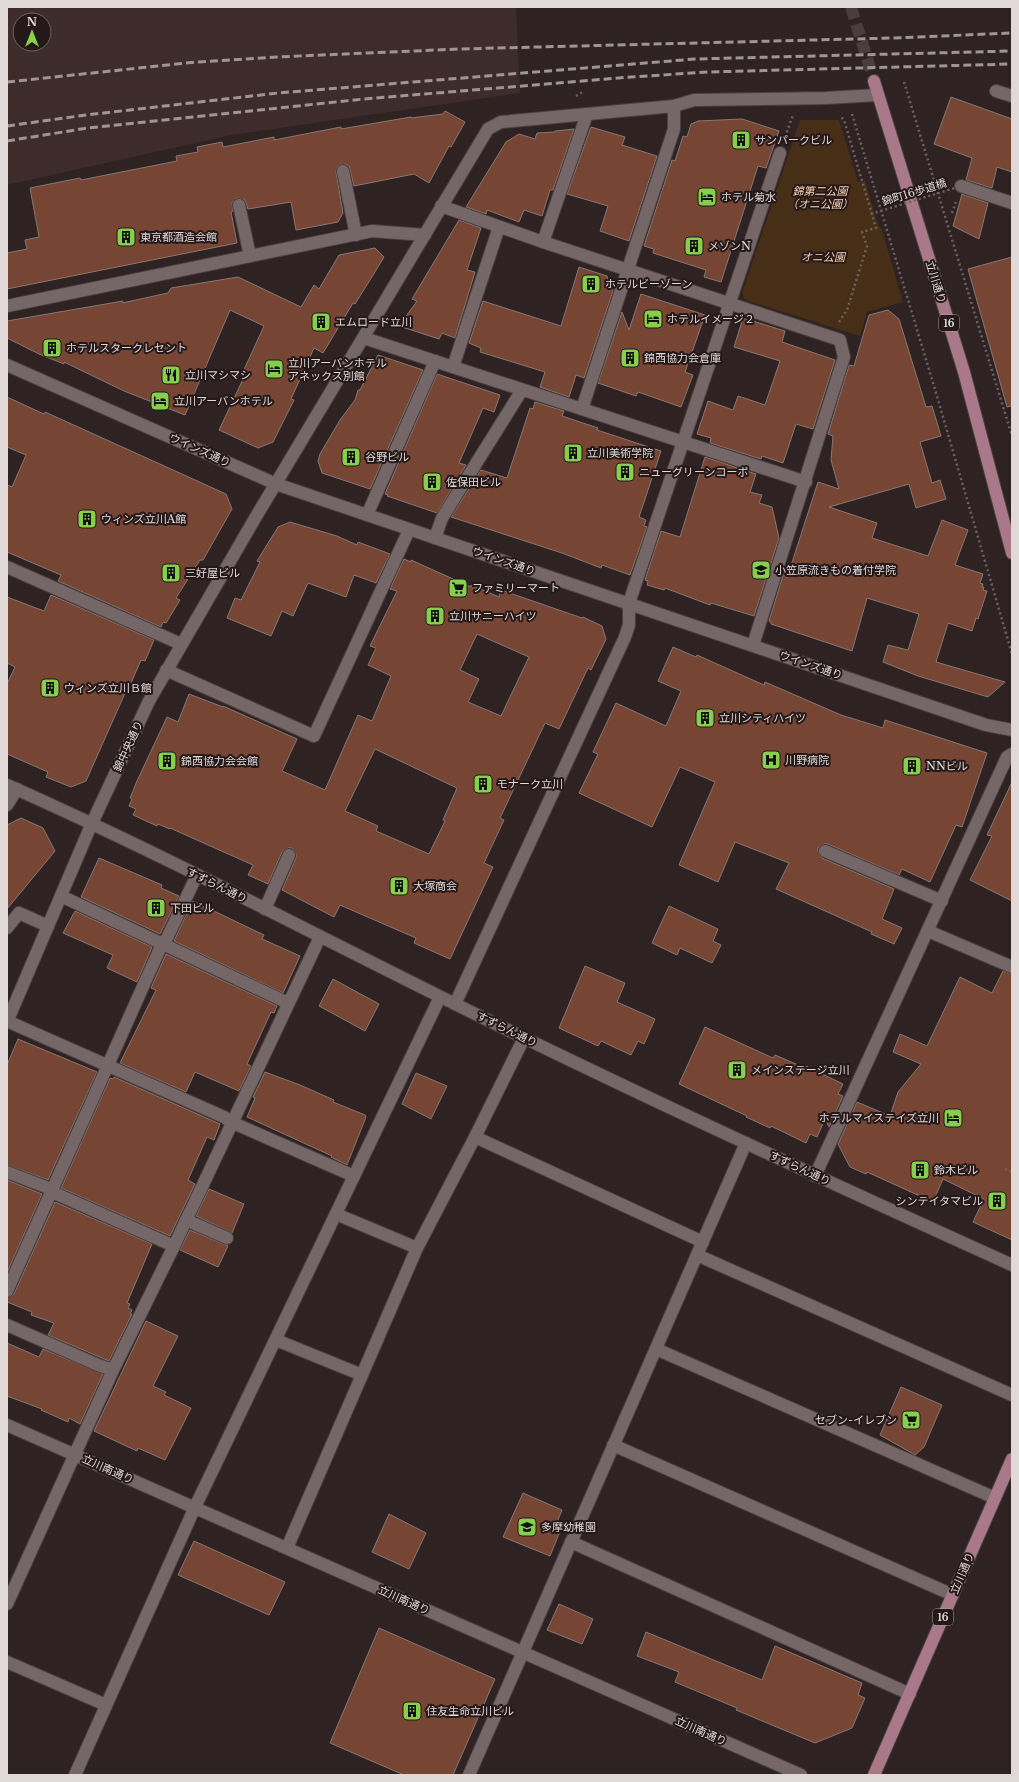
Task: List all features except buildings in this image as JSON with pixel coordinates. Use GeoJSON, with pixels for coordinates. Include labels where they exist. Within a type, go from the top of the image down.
{"type":"FeatureCollection","features":[{"type":"Feature","properties":{"kind":"main road","name":"立川通り"},"geometry":{"type":"LineString","coordinates":[[874,81],[964,372],[1012,553]]}},
{"type":"Feature","properties":{"kind":"main road","name":"立川通り"},"geometry":{"type":"LineString","coordinates":[[874,1775],[1012,1459]]}},
{"type":"Feature","properties":{"kind":"street"},"geometry":{"type":"LineString","coordinates":[[996,91],[1012,96]]}},
{"type":"Feature","properties":{"kind":"street","name":"錦中央通り"},"geometry":{"type":"LineString","coordinates":[[7,1022],[92,822],[149,701],[181,644],[488,129],[501,122],[674,106],[694,100],[878,95]]}},
{"type":"Feature","properties":{"kind":"street"},"geometry":{"type":"LineString","coordinates":[[582,409],[674,129],[674,106]]}},
{"type":"Feature","properties":{"kind":"street"},"geometry":{"type":"LineString","coordinates":[[543,242],[586,114]]}},
{"type":"Feature","properties":{"kind":"street"},"geometry":{"type":"LineString","coordinates":[[456,1004],[625,637],[629,625],[629,603],[780,153]]}},
{"type":"Feature","properties":{"kind":"street"},"geometry":{"type":"LineString","coordinates":[[343,171],[356,235]]}},
{"type":"Feature","properties":{"kind":"street"},"geometry":{"type":"LineString","coordinates":[[961,186],[1012,203]]}},
{"type":"Feature","properties":{"kind":"street"},"geometry":{"type":"LineString","coordinates":[[239,205],[250,256]]}},
{"type":"Feature","properties":{"kind":"street"},"geometry":{"type":"LineString","coordinates":[[441,206],[543,242],[832,336],[840,340],[844,357],[754,645]]}},
{"type":"Feature","properties":{"kind":"street"},"geometry":{"type":"LineString","coordinates":[[453,367],[499,227]]}},
{"type":"Feature","properties":{"kind":"street"},"geometry":{"type":"LineString","coordinates":[[7,306],[372,231],[425,235]]}},
{"type":"Feature","properties":{"kind":"street"},"geometry":{"type":"LineString","coordinates":[[364,338],[806,482]]}},
{"type":"Feature","properties":{"kind":"street"},"geometry":{"type":"LineString","coordinates":[[367,515],[435,361]]}},
{"type":"Feature","properties":{"kind":"street","name":"ウインズ通り"},"geometry":{"type":"LineString","coordinates":[[7,365],[276,484],[986,725],[1012,730]]}},
{"type":"Feature","properties":{"kind":"street"},"geometry":{"type":"LineString","coordinates":[[435,538],[442,518],[522,390]]}},
{"type":"Feature","properties":{"kind":"street"},"geometry":{"type":"LineString","coordinates":[[166,670],[314,736],[409,530]]}},
{"type":"Feature","properties":{"kind":"street"},"geometry":{"type":"LineString","coordinates":[[7,566],[181,644]]}},
{"type":"Feature","properties":{"kind":"street"},"geometry":{"type":"LineString","coordinates":[[815,1176],[1007,757],[1012,754]]}},
{"type":"Feature","properties":{"kind":"street"},"geometry":{"type":"LineString","coordinates":[[7,805],[12,787]]}},
{"type":"Feature","properties":{"kind":"street","name":"すずらん通り"},"geometry":{"type":"LineString","coordinates":[[12,787],[92,822],[524,1038],[815,1176],[1012,1265]]}},
{"type":"Feature","properties":{"kind":"street"},"geometry":{"type":"LineString","coordinates":[[825,851],[942,901]]}},
{"type":"Feature","properties":{"kind":"street"},"geometry":{"type":"LineString","coordinates":[[265,909],[290,855]]}},
{"type":"Feature","properties":{"kind":"street"},"geometry":{"type":"LineString","coordinates":[[7,1291],[162,944],[167,938],[197,875]]}},
{"type":"Feature","properties":{"kind":"street"},"geometry":{"type":"LineString","coordinates":[[61,896],[288,1003]]}},
{"type":"Feature","properties":{"kind":"street"},"geometry":{"type":"LineString","coordinates":[[7,928],[19,913],[48,926]]}},
{"type":"Feature","properties":{"kind":"street"},"geometry":{"type":"LineString","coordinates":[[928,931],[1012,968]]}},
{"type":"Feature","properties":{"kind":"street"},"geometry":{"type":"LineString","coordinates":[[7,1604],[113,1370],[174,1246],[231,1122],[320,936]]}},
{"type":"Feature","properties":{"kind":"street"},"geometry":{"type":"LineString","coordinates":[[75,1775],[195,1507],[440,997]]}},
{"type":"Feature","properties":{"kind":"street"},"geometry":{"type":"LineString","coordinates":[[7,1022],[354,1176]]}},
{"type":"Feature","properties":{"kind":"street"},"geometry":{"type":"LineString","coordinates":[[287,1548],[417,1248],[475,1137],[524,1038]]}},
{"type":"Feature","properties":{"kind":"street"},"geometry":{"type":"LineString","coordinates":[[475,1137],[703,1242]]}},
{"type":"Feature","properties":{"kind":"street"},"geometry":{"type":"LineString","coordinates":[[469,1775],[746,1143]]}},
{"type":"Feature","properties":{"kind":"street"},"geometry":{"type":"LineString","coordinates":[[7,1172],[46,1187],[52,1192],[174,1246]]}},
{"type":"Feature","properties":{"kind":"street"},"geometry":{"type":"LineString","coordinates":[[336,1214],[417,1248]]}},
{"type":"Feature","properties":{"kind":"street"},"geometry":{"type":"LineString","coordinates":[[186,1220],[227,1238]]}},
{"type":"Feature","properties":{"kind":"street"},"geometry":{"type":"LineString","coordinates":[[697,1255],[1012,1394]]}},
{"type":"Feature","properties":{"kind":"street"},"geometry":{"type":"LineString","coordinates":[[7,1325],[98,1365],[113,1370]]}},
{"type":"Feature","properties":{"kind":"street"},"geometry":{"type":"LineString","coordinates":[[276,1340],[362,1375]]}},
{"type":"Feature","properties":{"kind":"street"},"geometry":{"type":"LineString","coordinates":[[656,1349],[995,1498]]}},
{"type":"Feature","properties":{"kind":"street","name":"立川南通り"},"geometry":{"type":"LineString","coordinates":[[7,1425],[801,1775]]}},
{"type":"Feature","properties":{"kind":"street"},"geometry":{"type":"LineString","coordinates":[[613,1445],[953,1595]]}},
{"type":"Feature","properties":{"kind":"street"},"geometry":{"type":"LineString","coordinates":[[571,1542],[910,1694]]}},
{"type":"Feature","properties":{"kind":"street"},"geometry":{"type":"LineString","coordinates":[[7,1662],[106,1705]]}},
{"type":"Feature","properties":{"kind":"path"},"geometry":{"type":"LineString","coordinates":[[904,82],[1012,436]]}},
{"type":"Feature","properties":{"kind":"path"},"geometry":{"type":"LineString","coordinates":[[848,96],[1012,654]]}},
{"type":"Feature","properties":{"kind":"path"},"geometry":{"type":"LineString","coordinates":[[832,336],[835,328],[847,310],[867,246],[862,232],[876,228],[850,140]]}},
{"type":"Feature","properties":{"kind":"path","name":"錦町16歩道橋"},"geometry":{"type":"LineString","coordinates":[[871,214],[961,186]]}},
{"type":"Feature","properties":{"kind":"path"},"geometry":{"type":"LineString","coordinates":[[1005,1170],[1012,1172]]}},
{"type":"Feature","properties":{"kind":"shaded area"},"geometry":{"type":"Polygon","coordinates":[[[7,7],[516,7],[520,93],[232,135],[7,185],[7,7]]]}},
{"type":"Feature","properties":{"kind":"green space","name":"オニ公園"},"geometry":{"type":"Polygon","coordinates":[[[800,120],[839,120],[858,182],[865,181],[877,222],[882,230],[903,302],[867,312],[860,336],[745,300],[742,293],[800,120]]]}},
{"type":"Feature","properties":{"kind":"tunnel"},"geometry":{"type":"LineString","coordinates":[[851,7],[874,81]]}},
{"type":"Feature","properties":{"kind":"railway"},"geometry":{"type":"LineString","coordinates":[[7,82],[196,62],[276,57],[459,49],[893,38],[1012,33]]}},
{"type":"Feature","properties":{"kind":"railway"},"geometry":{"type":"LineString","coordinates":[[7,126],[86,115],[278,93],[695,59],[1012,51]]}},
{"type":"Feature","properties":{"kind":"railway"},"geometry":{"type":"LineString","coordinates":[[7,141],[88,128],[364,99],[631,77],[708,72],[1012,64]]}},
{"type":"Feature","properties":{"kind":"place","name":"サンパークビル"},"geometry":{"type":"Point","coordinates":[741,140]}},
{"type":"Feature","properties":{"kind":"place","name":"ホテル菊水"},"geometry":{"type":"Point","coordinates":[707,197]}},
{"type":"Feature","properties":{"kind":"place","name":"東京都酒造会館"},"geometry":{"type":"Point","coordinates":[126,237]}},
{"type":"Feature","properties":{"kind":"place","name":"メゾンN"},"geometry":{"type":"Point","coordinates":[694,246]}},
{"type":"Feature","properties":{"kind":"place","name":"ホテルビーゾーン"},"geometry":{"type":"Point","coordinates":[591,284]}},
{"type":"Feature","properties":{"kind":"place","name":"ホテルイメージ２"},"geometry":{"type":"Point","coordinates":[653,319]}},
{"type":"Feature","properties":{"kind":"place","name":"エムロード立川"},"geometry":{"type":"Point","coordinates":[321,322]}},
{"type":"Feature","properties":{"kind":"place","name":"ホテルスタークレセント"},"geometry":{"type":"Point","coordinates":[52,348]}},
{"type":"Feature","properties":{"kind":"place","name":"錦西協力会倉庫"},"geometry":{"type":"Point","coordinates":[630,358]}},
{"type":"Feature","properties":{"kind":"place","name":"立川アーバンホテル アネックス別館"},"geometry":{"type":"Point","coordinates":[274,369]}},
{"type":"Feature","properties":{"kind":"place","name":"立川マシマシ"},"geometry":{"type":"Point","coordinates":[171,375]}},
{"type":"Feature","properties":{"kind":"place","name":"立川アーバンホテル"},"geometry":{"type":"Point","coordinates":[160,401]}},
{"type":"Feature","properties":{"kind":"place","name":"立川美術学院"},"geometry":{"type":"Point","coordinates":[573,453]}},
{"type":"Feature","properties":{"kind":"place","name":"谷野ビル"},"geometry":{"type":"Point","coordinates":[351,457]}},
{"type":"Feature","properties":{"kind":"place","name":"ニューグリーンコーポ"},"geometry":{"type":"Point","coordinates":[625,472]}},
{"type":"Feature","properties":{"kind":"place","name":"佐保田ビル"},"geometry":{"type":"Point","coordinates":[432,482]}},
{"type":"Feature","properties":{"kind":"place","name":"ウィンズ立川A館"},"geometry":{"type":"Point","coordinates":[87,519]}},
{"type":"Feature","properties":{"kind":"place","name":"小笠原流きもの着付学院"},"geometry":{"type":"Point","coordinates":[761,570]}},
{"type":"Feature","properties":{"kind":"place","name":"三好屋ビル"},"geometry":{"type":"Point","coordinates":[171,573]}},
{"type":"Feature","properties":{"kind":"place","name":"ファミリーマート"},"geometry":{"type":"Point","coordinates":[458,588]}},
{"type":"Feature","properties":{"kind":"place","name":"立川サニーハイツ"},"geometry":{"type":"Point","coordinates":[435,616]}},
{"type":"Feature","properties":{"kind":"place","name":"ウィンズ立川Ｂ館"},"geometry":{"type":"Point","coordinates":[50,688]}},
{"type":"Feature","properties":{"kind":"place","name":"立川シティハイツ"},"geometry":{"type":"Point","coordinates":[705,718]}},
{"type":"Feature","properties":{"kind":"place","name":"川野病院"},"geometry":{"type":"Point","coordinates":[771,760]}},
{"type":"Feature","properties":{"kind":"place","name":"錦西協力会会館"},"geometry":{"type":"Point","coordinates":[167,761]}},
{"type":"Feature","properties":{"kind":"place","name":"NNビル"},"geometry":{"type":"Point","coordinates":[912,766]}},
{"type":"Feature","properties":{"kind":"place","name":"モナーク立川"},"geometry":{"type":"Point","coordinates":[483,784]}},
{"type":"Feature","properties":{"kind":"place","name":"大塚商会"},"geometry":{"type":"Point","coordinates":[399,886]}},
{"type":"Feature","properties":{"kind":"place","name":"下田ビル"},"geometry":{"type":"Point","coordinates":[156,908]}},
{"type":"Feature","properties":{"kind":"place","name":"メインステージ立川"},"geometry":{"type":"Point","coordinates":[737,1070]}},
{"type":"Feature","properties":{"kind":"place","name":"ホテルマイステイズ立川"},"geometry":{"type":"Point","coordinates":[953,1118]}},
{"type":"Feature","properties":{"kind":"place","name":"鈴木ビル"},"geometry":{"type":"Point","coordinates":[920,1170]}},
{"type":"Feature","properties":{"kind":"place","name":"シンテイタマビル"},"geometry":{"type":"Point","coordinates":[997,1201]}},
{"type":"Feature","properties":{"kind":"place","name":"セブン-イレブン"},"geometry":{"type":"Point","coordinates":[911,1420]}},
{"type":"Feature","properties":{"kind":"place","name":"多摩幼稚園"},"geometry":{"type":"Point","coordinates":[527,1527]}},
{"type":"Feature","properties":{"kind":"place","name":"住友生命立川ビル"},"geometry":{"type":"Point","coordinates":[412,1711]}},
{"type":"Feature","properties":{"kind":"park label","name":"錦第二公園 （オニ公園）"},"geometry":{"type":"Point","coordinates":[820,197]}}]}
